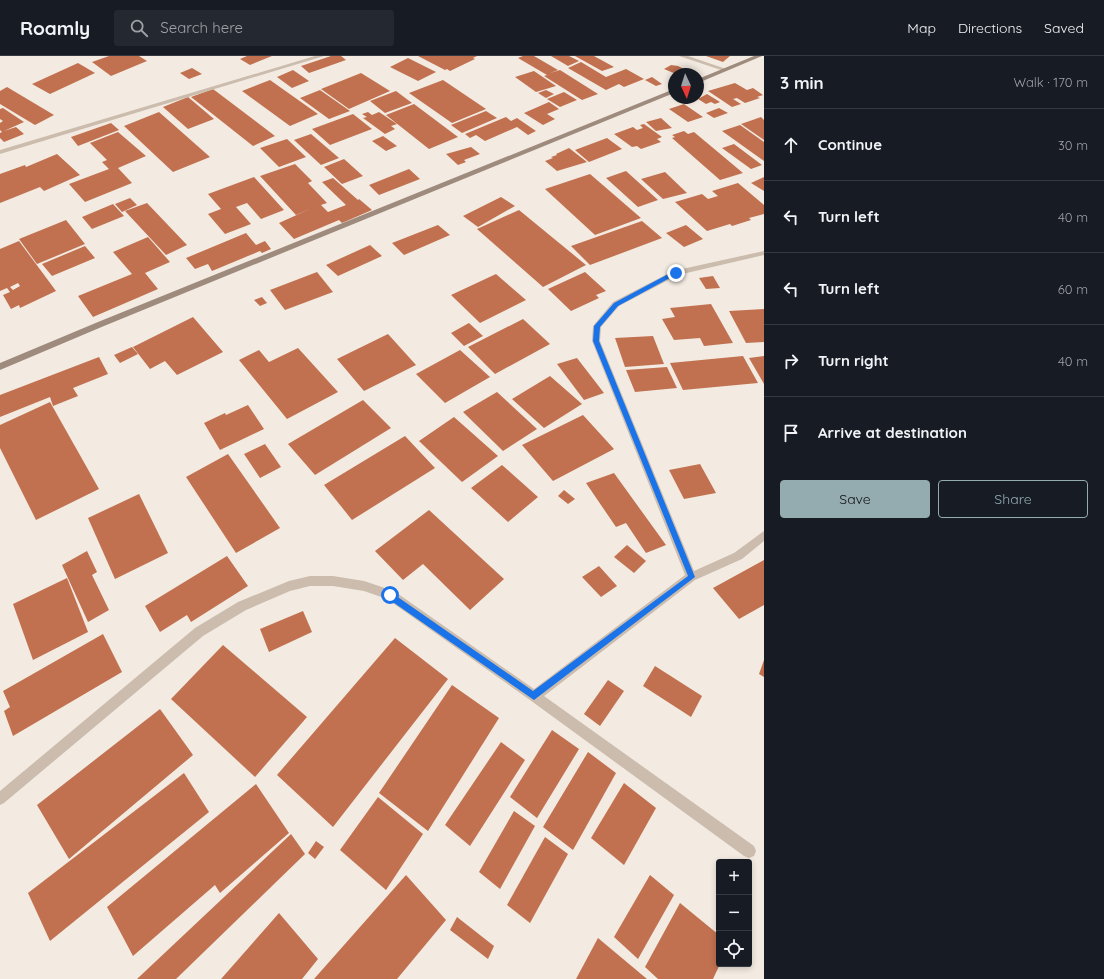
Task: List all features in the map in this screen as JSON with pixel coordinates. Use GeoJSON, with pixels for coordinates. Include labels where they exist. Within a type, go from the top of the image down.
{"type":"FeatureCollection","features":[{"type":"Feature","properties":{"kind":"street"},"geometry":{"type":"LineString","coordinates":[[0,152],[321,56]]}},
{"type":"Feature","properties":{"kind":"street"},"geometry":{"type":"LineString","coordinates":[[682,56],[726,70]]}},
{"type":"Feature","properties":{"kind":"street"},"geometry":{"type":"LineString","coordinates":[[704,79],[759,56]]}},
{"type":"Feature","properties":{"kind":"street"},"geometry":{"type":"LineString","coordinates":[[0,367],[101,324],[668,93]]}},
{"type":"Feature","properties":{"kind":"street"},"geometry":{"type":"LineString","coordinates":[[692,577],[596,341],[597,326],[616,304],[676,273],[764,253]]}},
{"type":"Feature","properties":{"kind":"street"},"geometry":{"type":"LineString","coordinates":[[534,696],[692,577],[738,556],[764,535]]}},
{"type":"Feature","properties":{"kind":"street"},"geometry":{"type":"LineString","coordinates":[[0,799],[199,632],[242,606],[289,586],[310,581],[333,581],[364,586],[390,595],[534,696],[749,851]]}},
{"type":"Feature","properties":{"kind":"building"},"geometry":{"type":"Polygon","coordinates":[[[109,56],[139,56],[147,61],[111,76],[92,62],[109,56]]]}},
{"type":"Feature","properties":{"kind":"building"},"geometry":{"type":"Polygon","coordinates":[[[247,56],[272,56],[250,65],[240,59],[247,56]]]}},
{"type":"Feature","properties":{"kind":"building"},"geometry":{"type":"Polygon","coordinates":[[[331,56],[341,56],[346,60],[309,73],[301,66],[331,56]]]}},
{"type":"Feature","properties":{"kind":"building"},"geometry":{"type":"Polygon","coordinates":[[[418,56],[477,56],[473,58],[475,59],[450,71],[447,69],[445,70],[418,56]]]}},
{"type":"Feature","properties":{"kind":"building"},"geometry":{"type":"Polygon","coordinates":[[[523,56],[534,56],[558,70],[550,73],[560,70],[598,94],[582,100],[544,76],[547,75],[518,58],[523,56]]]}},
{"type":"Feature","properties":{"kind":"building"},"geometry":{"type":"Polygon","coordinates":[[[551,56],[569,56],[579,61],[568,66],[551,56]]]}},
{"type":"Feature","properties":{"kind":"building"},"geometry":{"type":"Polygon","coordinates":[[[575,56],[594,56],[614,67],[602,71],[575,56]]]}},
{"type":"Feature","properties":{"kind":"building"},"geometry":{"type":"Polygon","coordinates":[[[706,56],[730,56],[723,62],[706,56]]]}},
{"type":"Feature","properties":{"kind":"building"},"geometry":{"type":"Polygon","coordinates":[[[408,58],[436,72],[418,81],[390,67],[408,58]]]}},
{"type":"Feature","properties":{"kind":"building"},"geometry":{"type":"Polygon","coordinates":[[[581,62],[606,77],[626,69],[644,79],[624,87],[619,84],[606,90],[568,68],[581,62]]]}},
{"type":"Feature","properties":{"kind":"building"},"geometry":{"type":"Polygon","coordinates":[[[78,63],[95,73],[50,94],[32,84],[78,63]]]}},
{"type":"Feature","properties":{"kind":"building"},"geometry":{"type":"Polygon","coordinates":[[[671,65],[682,68],[668,68],[668,71],[664,69],[671,65]]]}},
{"type":"Feature","properties":{"kind":"building"},"geometry":{"type":"Polygon","coordinates":[[[192,68],[202,74],[189,79],[180,73],[192,68]]]}},
{"type":"Feature","properties":{"kind":"building"},"geometry":{"type":"Polygon","coordinates":[[[293,70],[309,81],[292,88],[277,77],[293,70]]]}},
{"type":"Feature","properties":{"kind":"building"},"geometry":{"type":"Polygon","coordinates":[[[534,71],[556,86],[536,92],[515,77],[534,71]]]}},
{"type":"Feature","properties":{"kind":"building"},"geometry":{"type":"Polygon","coordinates":[[[361,73],[390,91],[349,109],[321,89],[361,73]]]}},
{"type":"Feature","properties":{"kind":"building"},"geometry":{"type":"Polygon","coordinates":[[[652,77],[662,84],[656,86],[645,80],[652,77]]]}},
{"type":"Feature","properties":{"kind":"building"},"geometry":{"type":"Polygon","coordinates":[[[270,80],[318,114],[290,126],[242,91],[270,80]]]}},
{"type":"Feature","properties":{"kind":"building"},"geometry":{"type":"Polygon","coordinates":[[[443,80],[486,109],[452,123],[409,93],[443,80]]]}},
{"type":"Feature","properties":{"kind":"building"},"geometry":{"type":"Polygon","coordinates":[[[735,83],[747,90],[753,88],[763,95],[757,97],[760,98],[745,103],[737,98],[733,99],[741,104],[732,107],[708,91],[735,83]]]}},
{"type":"Feature","properties":{"kind":"building"},"geometry":{"type":"Polygon","coordinates":[[[7,87],[54,115],[35,125],[0,104],[0,91],[7,87]]]}},
{"type":"Feature","properties":{"kind":"building"},"geometry":{"type":"Polygon","coordinates":[[[213,89],[275,136],[253,146],[191,97],[213,89]]]}},
{"type":"Feature","properties":{"kind":"building"},"geometry":{"type":"Polygon","coordinates":[[[320,90],[350,111],[329,119],[300,98],[320,90]]]}},
{"type":"Feature","properties":{"kind":"building"},"geometry":{"type":"Polygon","coordinates":[[[546,90],[554,94],[546,98],[538,93],[546,90]]]}},
{"type":"Feature","properties":{"kind":"building"},"geometry":{"type":"Polygon","coordinates":[[[396,91],[412,103],[385,113],[370,101],[396,91]]]}},
{"type":"Feature","properties":{"kind":"building"},"geometry":{"type":"Polygon","coordinates":[[[564,92],[577,100],[560,107],[547,99],[564,92]]]}},
{"type":"Feature","properties":{"kind":"building"},"geometry":{"type":"Polygon","coordinates":[[[707,94],[720,102],[715,104],[711,102],[706,104],[704,103],[704,96],[707,94]]]}},
{"type":"Feature","properties":{"kind":"building"},"geometry":{"type":"Polygon","coordinates":[[[188,97],[214,119],[188,129],[163,107],[188,97]]]}},
{"type":"Feature","properties":{"kind":"building"},"geometry":{"type":"Polygon","coordinates":[[[549,102],[559,109],[547,114],[555,119],[543,125],[524,113],[549,102]]]}},
{"type":"Feature","properties":{"kind":"building"},"geometry":{"type":"Polygon","coordinates":[[[414,104],[458,137],[429,149],[386,115],[414,104]]]}},
{"type":"Feature","properties":{"kind":"building"},"geometry":{"type":"Polygon","coordinates":[[[684,104],[703,117],[688,122],[669,109],[684,104]]]}},
{"type":"Feature","properties":{"kind":"building"},"geometry":{"type":"Polygon","coordinates":[[[3,108],[24,122],[4,131],[16,127],[24,134],[4,142],[0,138],[0,133],[2,132],[0,130],[0,123],[3,121],[0,119],[0,109],[3,108]]]}},
{"type":"Feature","properties":{"kind":"building"},"geometry":{"type":"Polygon","coordinates":[[[719,108],[728,113],[714,118],[706,113],[719,108]]]}},
{"type":"Feature","properties":{"kind":"building"},"geometry":{"type":"Polygon","coordinates":[[[486,111],[497,118],[462,133],[451,125],[486,111]]]}},
{"type":"Feature","properties":{"kind":"building"},"geometry":{"type":"Polygon","coordinates":[[[159,112],[210,157],[173,172],[124,126],[159,112]]]}},
{"type":"Feature","properties":{"kind":"building"},"geometry":{"type":"Polygon","coordinates":[[[368,112],[372,115],[379,112],[397,124],[391,126],[395,129],[385,134],[363,118],[367,117],[362,114],[368,112]]]}},
{"type":"Feature","properties":{"kind":"building"},"geometry":{"type":"Polygon","coordinates":[[[353,114],[372,129],[330,145],[312,129],[353,114]]]}},
{"type":"Feature","properties":{"kind":"building"},"geometry":{"type":"Polygon","coordinates":[[[506,117],[511,121],[517,118],[536,131],[528,135],[517,127],[485,141],[476,135],[470,138],[465,134],[506,117]]]}},
{"type":"Feature","properties":{"kind":"building"},"geometry":{"type":"Polygon","coordinates":[[[761,117],[764,120],[764,140],[741,124],[761,117]]]}},
{"type":"Feature","properties":{"kind":"building"},"geometry":{"type":"Polygon","coordinates":[[[661,118],[672,128],[656,131],[646,122],[661,118]]]}},
{"type":"Feature","properties":{"kind":"building"},"geometry":{"type":"Polygon","coordinates":[[[111,123],[119,130],[78,146],[71,137],[111,123]]]}},
{"type":"Feature","properties":{"kind":"building"},"geometry":{"type":"Polygon","coordinates":[[[644,124],[662,137],[657,139],[661,142],[641,149],[637,146],[632,147],[614,134],[633,127],[637,130],[643,128],[640,125],[644,124]]]}},
{"type":"Feature","properties":{"kind":"building"},"geometry":{"type":"Polygon","coordinates":[[[740,125],[764,142],[764,161],[722,131],[740,125]]]}},
{"type":"Feature","properties":{"kind":"building"},"geometry":{"type":"Polygon","coordinates":[[[684,131],[688,134],[694,132],[743,173],[720,180],[672,138],[675,137],[672,135],[684,131]]]}},
{"type":"Feature","properties":{"kind":"building"},"geometry":{"type":"Polygon","coordinates":[[[118,132],[146,156],[118,168],[132,183],[85,202],[69,184],[109,169],[102,162],[107,160],[90,143],[118,132]]]}},
{"type":"Feature","properties":{"kind":"building"},"geometry":{"type":"Polygon","coordinates":[[[311,134],[339,158],[321,165],[294,140],[311,134]]]}},
{"type":"Feature","properties":{"kind":"building"},"geometry":{"type":"Polygon","coordinates":[[[383,136],[397,146],[386,151],[372,141],[383,136]]]}},
{"type":"Feature","properties":{"kind":"building"},"geometry":{"type":"Polygon","coordinates":[[[607,138],[622,149],[589,162],[575,150],[607,138]]]}},
{"type":"Feature","properties":{"kind":"building"},"geometry":{"type":"Polygon","coordinates":[[[287,139],[306,157],[279,167],[260,148],[287,139]]]}},
{"type":"Feature","properties":{"kind":"building"},"geometry":{"type":"Polygon","coordinates":[[[734,144],[762,165],[751,169],[722,148],[734,144]]]}},
{"type":"Feature","properties":{"kind":"building"},"geometry":{"type":"Polygon","coordinates":[[[471,147],[480,154],[464,160],[466,162],[458,165],[446,154],[471,147]]]}},
{"type":"Feature","properties":{"kind":"building"},"geometry":{"type":"Polygon","coordinates":[[[569,148],[587,162],[557,171],[545,161],[553,158],[551,157],[569,148]]]}},
{"type":"Feature","properties":{"kind":"building"},"geometry":{"type":"Polygon","coordinates":[[[57,154],[80,175],[44,191],[40,187],[0,203],[0,174],[25,165],[26,167],[57,154]]]}},
{"type":"Feature","properties":{"kind":"building"},"geometry":{"type":"Polygon","coordinates":[[[344,159],[363,176],[342,184],[324,167],[344,159]]]}},
{"type":"Feature","properties":{"kind":"building"},"geometry":{"type":"Polygon","coordinates":[[[295,164],[312,181],[308,183],[327,203],[321,205],[328,212],[346,205],[322,182],[333,178],[372,210],[342,223],[339,220],[294,239],[279,223],[312,208],[296,215],[260,176],[295,164]]]}},
{"type":"Feature","properties":{"kind":"building"},"geometry":{"type":"Polygon","coordinates":[[[409,169],[420,179],[379,195],[369,185],[409,169]]]}},
{"type":"Feature","properties":{"kind":"building"},"geometry":{"type":"Polygon","coordinates":[[[626,171],[658,200],[638,207],[606,178],[626,171]]]}},
{"type":"Feature","properties":{"kind":"building"},"geometry":{"type":"Polygon","coordinates":[[[665,172],[687,193],[663,199],[641,179],[665,172]]]}},
{"type":"Feature","properties":{"kind":"building"},"geometry":{"type":"Polygon","coordinates":[[[590,174],[641,218],[595,235],[545,189],[590,174]]]}},
{"type":"Feature","properties":{"kind":"building"},"geometry":{"type":"Polygon","coordinates":[[[254,177],[284,210],[261,219],[247,203],[236,207],[251,224],[225,234],[208,214],[221,209],[208,194],[254,177]]]}},
{"type":"Feature","properties":{"kind":"building"},"geometry":{"type":"Polygon","coordinates":[[[764,177],[764,191],[751,183],[764,177]]]}},
{"type":"Feature","properties":{"kind":"building"},"geometry":{"type":"Polygon","coordinates":[[[738,183],[764,205],[764,214],[749,218],[751,220],[732,226],[730,224],[707,231],[675,202],[702,194],[708,199],[718,196],[712,191],[738,183]]]}},
{"type":"Feature","properties":{"kind":"building"},"geometry":{"type":"Polygon","coordinates":[[[501,197],[515,206],[478,227],[463,216],[501,197]]]}},
{"type":"Feature","properties":{"kind":"building"},"geometry":{"type":"Polygon","coordinates":[[[130,198],[137,205],[122,212],[115,204],[130,198]]]}},
{"type":"Feature","properties":{"kind":"building"},"geometry":{"type":"Polygon","coordinates":[[[147,203],[187,245],[166,255],[125,211],[147,203]]]}},
{"type":"Feature","properties":{"kind":"building"},"geometry":{"type":"Polygon","coordinates":[[[113,204],[124,216],[92,229],[82,217],[113,204]]]}},
{"type":"Feature","properties":{"kind":"building"},"geometry":{"type":"Polygon","coordinates":[[[519,210],[586,265],[543,287],[477,229],[519,210]]]}},
{"type":"Feature","properties":{"kind":"building"},"geometry":{"type":"Polygon","coordinates":[[[66,220],[85,244],[37,264],[19,239],[66,220]]]}},
{"type":"Feature","properties":{"kind":"building"},"geometry":{"type":"Polygon","coordinates":[[[642,221],[662,238],[590,265],[571,246],[642,221]]]}},
{"type":"Feature","properties":{"kind":"building"},"geometry":{"type":"Polygon","coordinates":[[[438,225],[450,235],[404,255],[392,243],[438,225]]]}},
{"type":"Feature","properties":{"kind":"building"},"geometry":{"type":"Polygon","coordinates":[[[686,225],[703,239],[684,247],[666,233],[686,225]]]}},
{"type":"Feature","properties":{"kind":"building"},"geometry":{"type":"Polygon","coordinates":[[[246,233],[256,245],[265,241],[271,249],[262,253],[260,251],[212,271],[208,264],[195,269],[186,258],[246,233]]]}},
{"type":"Feature","properties":{"kind":"building"},"geometry":{"type":"Polygon","coordinates":[[[148,237],[170,262],[145,273],[158,289],[93,317],[78,296],[132,274],[113,252],[148,237]]]}},
{"type":"Feature","properties":{"kind":"building"},"geometry":{"type":"Polygon","coordinates":[[[19,241],[56,291],[20,308],[19,305],[11,309],[3,295],[10,292],[7,288],[0,291],[0,249],[19,241]],[[18,283],[10,287],[13,290],[20,286],[18,283]]]}},
{"type":"Feature","properties":{"kind":"building"},"geometry":{"type":"Polygon","coordinates":[[[370,245],[382,256],[338,276],[326,265],[370,245]]]}},
{"type":"Feature","properties":{"kind":"building"},"geometry":{"type":"Polygon","coordinates":[[[85,246],[95,258],[52,276],[42,264],[85,246]]]}},
{"type":"Feature","properties":{"kind":"building"},"geometry":{"type":"Polygon","coordinates":[[[317,272],[333,292],[285,310],[270,290],[317,272]]]}},
{"type":"Feature","properties":{"kind":"building"},"geometry":{"type":"Polygon","coordinates":[[[585,272],[606,291],[596,295],[599,298],[571,311],[548,289],[585,272]]]}},
{"type":"Feature","properties":{"kind":"building"},"geometry":{"type":"Polygon","coordinates":[[[496,274],[526,300],[480,323],[451,295],[496,274]]]}},
{"type":"Feature","properties":{"kind":"building"},"geometry":{"type":"Polygon","coordinates":[[[713,276],[720,288],[706,289],[699,278],[713,276]]]}},
{"type":"Feature","properties":{"kind":"building"},"geometry":{"type":"Polygon","coordinates":[[[262,297],[267,303],[260,306],[254,300],[262,297]]]}},
{"type":"Feature","properties":{"kind":"building"},"geometry":{"type":"Polygon","coordinates":[[[711,304],[733,343],[704,346],[700,338],[674,340],[662,319],[675,317],[670,308],[711,304]]]}},
{"type":"Feature","properties":{"kind":"building"},"geometry":{"type":"Polygon","coordinates":[[[764,309],[764,342],[746,343],[729,311],[764,309]]]}},
{"type":"Feature","properties":{"kind":"building"},"geometry":{"type":"Polygon","coordinates":[[[193,317],[223,352],[177,375],[165,361],[150,369],[133,347],[193,317]]]}},
{"type":"Feature","properties":{"kind":"building"},"geometry":{"type":"Polygon","coordinates":[[[523,319],[550,344],[495,374],[468,347],[523,319]]]}},
{"type":"Feature","properties":{"kind":"building"},"geometry":{"type":"Polygon","coordinates":[[[469,323],[483,336],[464,346],[451,333],[469,323]]]}},
{"type":"Feature","properties":{"kind":"building"},"geometry":{"type":"Polygon","coordinates":[[[388,334],[416,365],[364,391],[337,359],[388,334]]]}},
{"type":"Feature","properties":{"kind":"building"},"geometry":{"type":"Polygon","coordinates":[[[653,336],[664,364],[625,367],[615,338],[653,336]]]}},
{"type":"Feature","properties":{"kind":"building"},"geometry":{"type":"Polygon","coordinates":[[[132,347],[138,354],[120,363],[114,355],[132,347]]]}},
{"type":"Feature","properties":{"kind":"building"},"geometry":{"type":"Polygon","coordinates":[[[298,348],[338,392],[287,419],[239,360],[259,350],[269,362],[298,348]]]}},
{"type":"Feature","properties":{"kind":"building"},"geometry":{"type":"Polygon","coordinates":[[[460,350],[490,377],[445,403],[416,374],[460,350]]]}},
{"type":"Feature","properties":{"kind":"building"},"geometry":{"type":"Polygon","coordinates":[[[743,356],[758,383],[683,390],[670,363],[743,356]]]}},
{"type":"Feature","properties":{"kind":"building"},"geometry":{"type":"Polygon","coordinates":[[[764,356],[764,384],[749,358],[764,356]]]}},
{"type":"Feature","properties":{"kind":"building"},"geometry":{"type":"Polygon","coordinates":[[[99,357],[108,374],[73,388],[78,396],[53,406],[50,397],[0,417],[0,395],[99,357]]]}},
{"type":"Feature","properties":{"kind":"building"},"geometry":{"type":"Polygon","coordinates":[[[577,358],[604,393],[584,400],[557,364],[577,358]]]}},
{"type":"Feature","properties":{"kind":"building"},"geometry":{"type":"Polygon","coordinates":[[[667,367],[677,388],[635,392],[626,370],[667,367]]]}},
{"type":"Feature","properties":{"kind":"building"},"geometry":{"type":"Polygon","coordinates":[[[550,376],[582,404],[544,428],[512,399],[550,376]]]}},
{"type":"Feature","properties":{"kind":"building"},"geometry":{"type":"Polygon","coordinates":[[[497,392],[537,429],[503,451],[463,412],[497,392]]]}},
{"type":"Feature","properties":{"kind":"building"},"geometry":{"type":"Polygon","coordinates":[[[363,400],[391,428],[315,475],[288,444],[363,400]]]}},
{"type":"Feature","properties":{"kind":"building"},"geometry":{"type":"Polygon","coordinates":[[[50,402],[99,489],[36,520],[0,448],[0,425],[50,402]]]}},
{"type":"Feature","properties":{"kind":"building"},"geometry":{"type":"Polygon","coordinates":[[[248,405],[264,429],[220,450],[204,423],[225,413],[226,415],[248,405]]]}},
{"type":"Feature","properties":{"kind":"building"},"geometry":{"type":"Polygon","coordinates":[[[583,415],[614,449],[553,481],[522,445],[583,415]]]}},
{"type":"Feature","properties":{"kind":"building"},"geometry":{"type":"Polygon","coordinates":[[[454,417],[498,456],[462,482],[419,441],[454,417]]]}},
{"type":"Feature","properties":{"kind":"building"},"geometry":{"type":"Polygon","coordinates":[[[405,436],[435,468],[352,520],[324,485],[405,436]]]}},
{"type":"Feature","properties":{"kind":"building"},"geometry":{"type":"Polygon","coordinates":[[[265,444],[281,467],[260,478],[244,454],[265,444]]]}},
{"type":"Feature","properties":{"kind":"building"},"geometry":{"type":"Polygon","coordinates":[[[228,454],[280,528],[236,553],[186,477],[228,454]]]}},
{"type":"Feature","properties":{"kind":"building"},"geometry":{"type":"Polygon","coordinates":[[[700,464],[716,493],[684,499],[669,470],[700,464]]]}},
{"type":"Feature","properties":{"kind":"building"},"geometry":{"type":"Polygon","coordinates":[[[502,465],[538,497],[508,522],[471,488],[502,465]]]}},
{"type":"Feature","properties":{"kind":"building"},"geometry":{"type":"Polygon","coordinates":[[[614,473],[666,545],[646,553],[626,523],[616,527],[586,483],[614,473]]]}},
{"type":"Feature","properties":{"kind":"building"},"geometry":{"type":"Polygon","coordinates":[[[564,490],[575,499],[568,504],[558,496],[564,490]]]}},
{"type":"Feature","properties":{"kind":"building"},"geometry":{"type":"Polygon","coordinates":[[[139,494],[168,553],[115,579],[88,518],[139,494]]]}},
{"type":"Feature","properties":{"kind":"building"},"geometry":{"type":"Polygon","coordinates":[[[429,510],[504,579],[470,610],[423,564],[403,580],[375,551],[429,510]]]}},
{"type":"Feature","properties":{"kind":"building"},"geometry":{"type":"Polygon","coordinates":[[[627,545],[646,561],[634,573],[614,557],[627,545]]]}},
{"type":"Feature","properties":{"kind":"building"},"geometry":{"type":"Polygon","coordinates":[[[87,551],[97,572],[92,575],[109,610],[88,622],[62,565],[87,551]]]}},
{"type":"Feature","properties":{"kind":"building"},"geometry":{"type":"Polygon","coordinates":[[[227,556],[248,586],[191,622],[187,615],[160,632],[145,606],[227,556]]]}},
{"type":"Feature","properties":{"kind":"building"},"geometry":{"type":"Polygon","coordinates":[[[764,560],[764,605],[739,619],[713,588],[764,560]]]}},
{"type":"Feature","properties":{"kind":"building"},"geometry":{"type":"Polygon","coordinates":[[[599,566],[617,586],[601,597],[582,577],[599,566]]]}},
{"type":"Feature","properties":{"kind":"building"},"geometry":{"type":"Polygon","coordinates":[[[67,578],[88,632],[33,660],[13,604],[67,578]]]}},
{"type":"Feature","properties":{"kind":"building"},"geometry":{"type":"Polygon","coordinates":[[[303,611],[312,632],[269,652],[260,629],[303,611]]]}},
{"type":"Feature","properties":{"kind":"building"},"geometry":{"type":"Polygon","coordinates":[[[103,634],[122,672],[13,736],[4,711],[10,707],[3,691],[103,634]]]}},
{"type":"Feature","properties":{"kind":"building"},"geometry":{"type":"Polygon","coordinates":[[[395,638],[448,679],[333,827],[277,775],[395,638]]]}},
{"type":"Feature","properties":{"kind":"building"},"geometry":{"type":"Polygon","coordinates":[[[223,645],[307,717],[255,777],[171,699],[223,645]]]}},
{"type":"Feature","properties":{"kind":"building"},"geometry":{"type":"Polygon","coordinates":[[[764,660],[764,677],[759,674],[764,660]]]}},
{"type":"Feature","properties":{"kind":"building"},"geometry":{"type":"Polygon","coordinates":[[[655,666],[702,696],[691,717],[643,686],[655,666]]]}},
{"type":"Feature","properties":{"kind":"building"},"geometry":{"type":"Polygon","coordinates":[[[608,680],[624,691],[600,726],[584,714],[608,680]]]}},
{"type":"Feature","properties":{"kind":"building"},"geometry":{"type":"Polygon","coordinates":[[[452,685],[499,718],[428,831],[379,793],[452,685]]]}},
{"type":"Feature","properties":{"kind":"building"},"geometry":{"type":"Polygon","coordinates":[[[160,709],[193,755],[69,859],[37,805],[160,709]]]}},
{"type":"Feature","properties":{"kind":"building"},"geometry":{"type":"Polygon","coordinates":[[[552,730],[579,749],[537,818],[510,797],[552,730]]]}},
{"type":"Feature","properties":{"kind":"building"},"geometry":{"type":"Polygon","coordinates":[[[501,742],[525,760],[470,846],[445,825],[501,742]]]}},
{"type":"Feature","properties":{"kind":"building"},"geometry":{"type":"Polygon","coordinates":[[[588,752],[616,773],[573,850],[543,827],[588,752]]]}},
{"type":"Feature","properties":{"kind":"building"},"geometry":{"type":"Polygon","coordinates":[[[184,773],[209,812],[50,941],[28,893],[184,773]]]}},
{"type":"Feature","properties":{"kind":"building"},"geometry":{"type":"Polygon","coordinates":[[[624,783],[656,808],[624,865],[591,838],[624,783]]]}},
{"type":"Feature","properties":{"kind":"building"},"geometry":{"type":"Polygon","coordinates":[[[256,784],[289,833],[220,893],[215,885],[133,956],[107,907],[256,784]]]}},
{"type":"Feature","properties":{"kind":"building"},"geometry":{"type":"Polygon","coordinates":[[[378,797],[423,834],[386,890],[340,850],[378,797]]]}},
{"type":"Feature","properties":{"kind":"building"},"geometry":{"type":"Polygon","coordinates":[[[514,811],[535,826],[500,889],[479,872],[514,811]]]}},
{"type":"Feature","properties":{"kind":"building"},"geometry":{"type":"Polygon","coordinates":[[[291,834],[305,854],[176,979],[137,979],[291,834]]]}},
{"type":"Feature","properties":{"kind":"building"},"geometry":{"type":"Polygon","coordinates":[[[545,837],[568,854],[530,923],[507,905],[545,837]]]}},
{"type":"Feature","properties":{"kind":"building"},"geometry":{"type":"Polygon","coordinates":[[[316,841],[324,847],[315,859],[308,853],[316,841]]]}},
{"type":"Feature","properties":{"kind":"building"},"geometry":{"type":"Polygon","coordinates":[[[406,875],[446,920],[397,979],[314,979],[406,875]]]}},
{"type":"Feature","properties":{"kind":"building"},"geometry":{"type":"Polygon","coordinates":[[[650,875],[674,895],[638,959],[614,937],[650,875]]]}},
{"type":"Feature","properties":{"kind":"building"},"geometry":{"type":"Polygon","coordinates":[[[680,903],[716,933],[716,967],[719,967],[713,979],[658,979],[645,967],[680,903]]]}},
{"type":"Feature","properties":{"kind":"building"},"geometry":{"type":"Polygon","coordinates":[[[279,913],[318,959],[302,979],[221,979],[279,913]]]}},
{"type":"Feature","properties":{"kind":"building"},"geometry":{"type":"Polygon","coordinates":[[[457,917],[494,946],[488,959],[450,930],[457,917]]]}},
{"type":"Feature","properties":{"kind":"building"},"geometry":{"type":"Polygon","coordinates":[[[598,938],[647,979],[576,979],[598,938]]]}},
{"type":"Feature","properties":{"kind":"route"},"geometry":{"type":"LineString","coordinates":[[390,595],[534,696],[692,577],[596,341],[597,326],[616,304],[676,273]]}}]}
